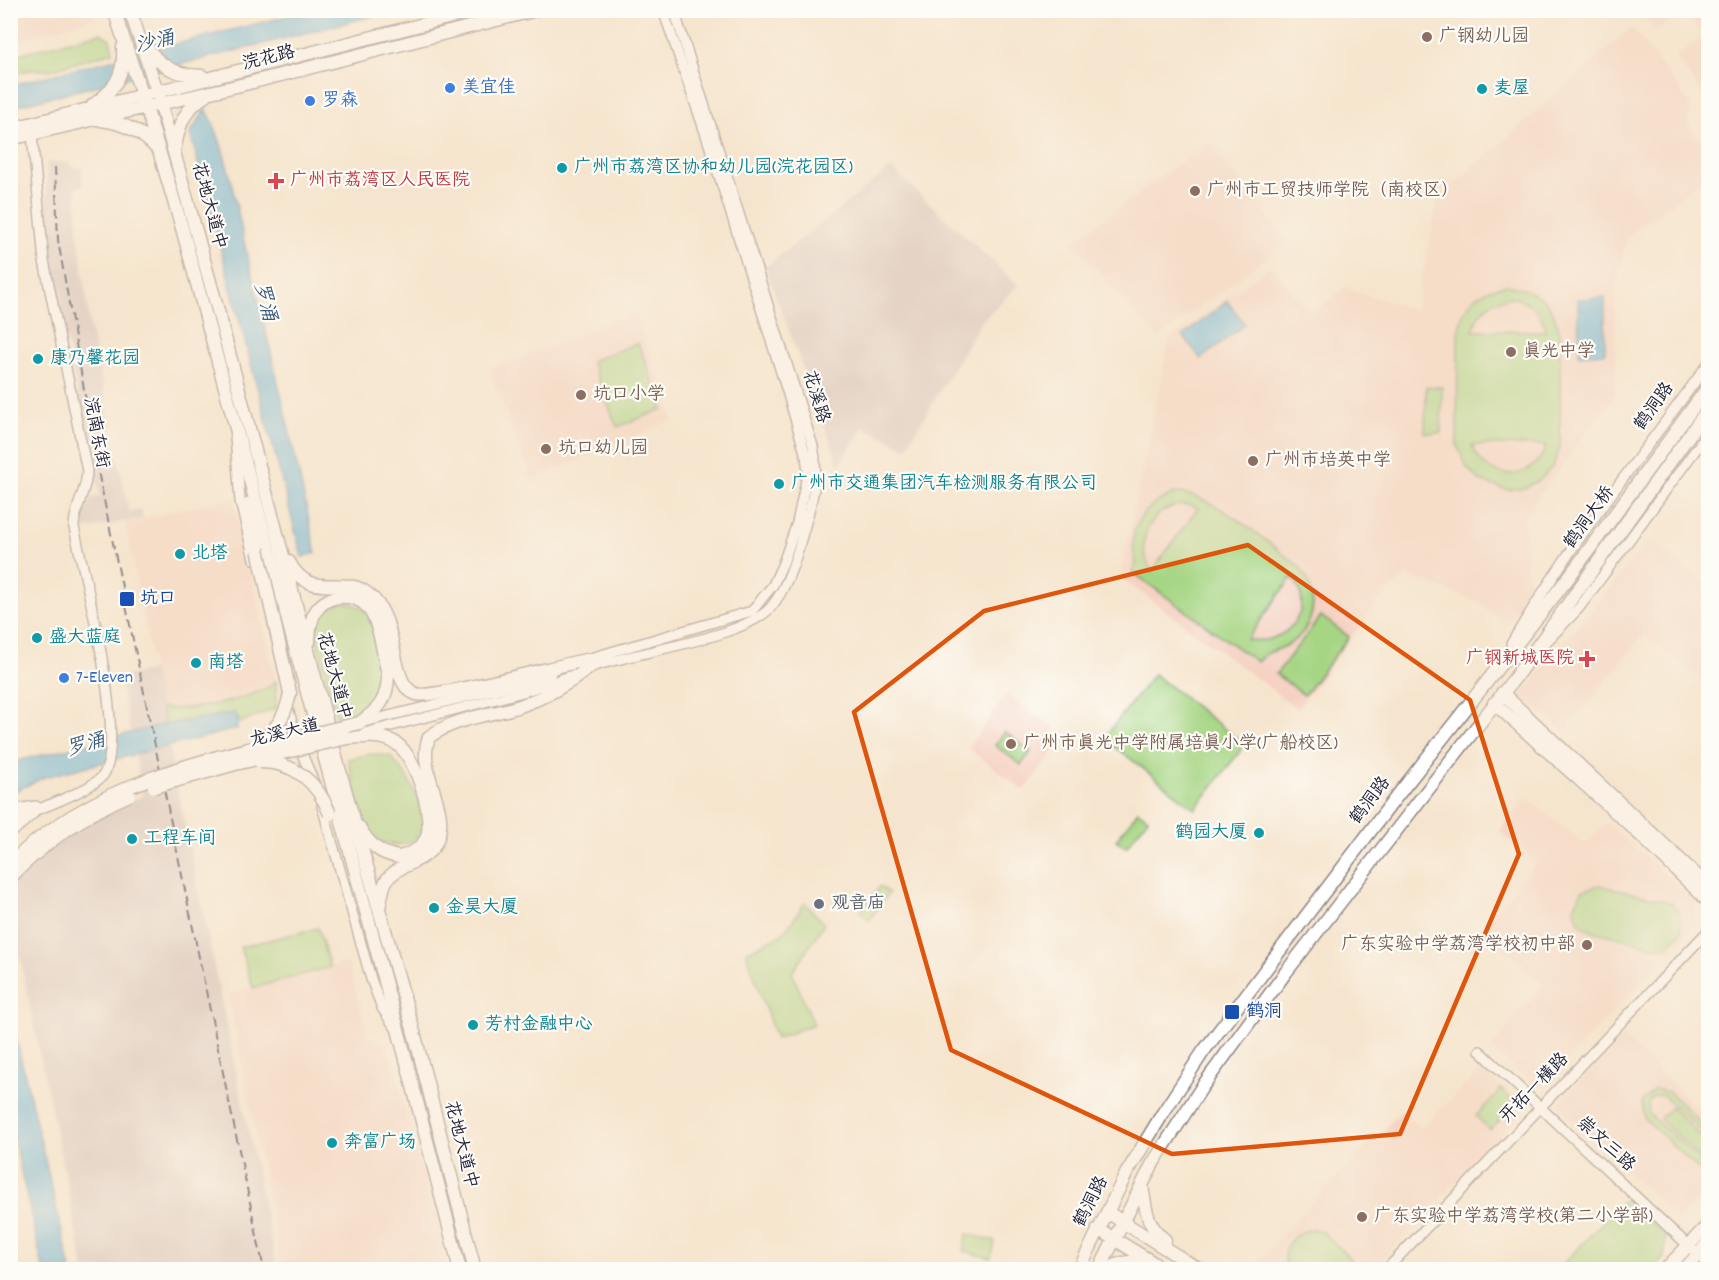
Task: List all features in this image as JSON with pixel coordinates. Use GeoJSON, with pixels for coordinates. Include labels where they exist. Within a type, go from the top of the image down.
{"type":"FeatureCollection","features":[{"type":"Feature","properties":{"kind":"main road","name":"花地大道中"},"geometry":{"type":"LineString","coordinates":[[114,10],[161,155],[407,1062],[460,1269]]}},
{"type":"Feature","properties":{"kind":"main road"},"geometry":{"type":"LineString","coordinates":[[129,10],[138,34],[155,58],[168,69],[179,74],[200,78]]}},
{"type":"Feature","properties":{"kind":"main road","name":"浣花路"},"geometry":{"type":"LineString","coordinates":[[10,140],[94,119],[144,101],[157,91],[200,78],[223,75],[479,10]]}},
{"type":"Feature","properties":{"kind":"main road","name":"浣花路"},"geometry":{"type":"LineString","coordinates":[[87,105],[144,101],[160,104],[536,10]]}},
{"type":"Feature","properties":{"kind":"main road","name":"花地大道中"},"geometry":{"type":"LineString","coordinates":[[138,34],[174,151],[378,912],[415,1036],[475,1269]]}},
{"type":"Feature","properties":{"kind":"main road"},"geometry":{"type":"LineString","coordinates":[[10,129],[87,105],[116,83],[123,65],[123,39]]}},
{"type":"Feature","properties":{"kind":"main road"},"geometry":{"type":"LineString","coordinates":[[94,119],[123,124],[133,129],[144,135],[161,155],[174,151],[182,117],[206,94]]}},
{"type":"Feature","properties":{"kind":"main road","name":"鹤洞大桥"},"geometry":{"type":"LineString","coordinates":[[1496,668],[1569,577],[1708,387]]}},
{"type":"Feature","properties":{"kind":"main road"},"geometry":{"type":"LineString","coordinates":[[229,409],[258,549],[287,670],[290,693],[283,717],[272,732],[233,759]]}},
{"type":"Feature","properties":{"kind":"main road","name":"鹤洞大桥"},"geometry":{"type":"LineString","coordinates":[[1529,657],[1708,409]]}},
{"type":"Feature","properties":{"kind":"main road"},"geometry":{"type":"LineString","coordinates":[[283,552],[292,569],[305,582],[359,600],[370,610],[388,674],[386,698],[374,714],[359,723]]}},
{"type":"Feature","properties":{"kind":"main road"},"geometry":{"type":"LineString","coordinates":[[309,658],[312,618],[331,592],[362,590],[378,604],[387,623],[400,676],[408,688],[417,694],[447,692],[587,664]]}},
{"type":"Feature","properties":{"kind":"main road","name":"鹤洞路"},"geometry":{"type":"LineString","coordinates":[[1099,1269],[1181,1117],[1227,1052],[1529,657]]}},
{"type":"Feature","properties":{"kind":"main road"},"geometry":{"type":"LineString","coordinates":[[378,912],[387,881],[397,870],[426,856],[439,836],[438,813],[425,758],[429,737],[453,722],[519,706],[546,696],[564,687],[587,664]]}},
{"type":"Feature","properties":{"kind":"main road","name":"鹤洞路"},"geometry":{"type":"LineString","coordinates":[[1078,1269],[1162,1113],[1203,1052],[1496,668]]}},
{"type":"Feature","properties":{"kind":"main road"},"geometry":{"type":"LineString","coordinates":[[1498,698],[1708,885]]}},
{"type":"Feature","properties":{"kind":"main road"},"geometry":{"type":"LineString","coordinates":[[1498,698],[1708,901]]}},
{"type":"Feature","properties":{"kind":"main road","name":"龙溪大道"},"geometry":{"type":"LineString","coordinates":[[10,864],[43,835],[81,809],[136,784],[359,723]]}},
{"type":"Feature","properties":{"kind":"main road"},"geometry":{"type":"LineString","coordinates":[[347,738],[383,738],[398,745],[410,757],[418,779],[430,829],[427,838],[416,850],[400,857],[382,853],[374,847],[352,816]]}},
{"type":"Feature","properties":{"kind":"main road","name":"龙溪大道"},"geometry":{"type":"LineString","coordinates":[[10,878],[62,832],[106,806],[233,759],[347,738]]}},
{"type":"Feature","properties":{"kind":"main road"},"geometry":{"type":"LineString","coordinates":[[233,759],[268,762],[298,772],[320,792],[330,814],[407,1062]]}},
{"type":"Feature","properties":{"kind":"main road"},"geometry":{"type":"LineString","coordinates":[[1142,1186],[1147,1219],[1154,1231],[1169,1243],[1178,1255]]}},
{"type":"Feature","properties":{"kind":"main road"},"geometry":{"type":"LineString","coordinates":[[1107,1212],[1199,1269]]}},
{"type":"Feature","properties":{"kind":"main road"},"geometry":{"type":"LineString","coordinates":[[1665,1269],[1708,1225]]}},
{"type":"Feature","properties":{"kind":"main road"},"geometry":{"type":"LineString","coordinates":[[1098,1229],[1165,1269]]}},
{"type":"Feature","properties":{"kind":"main road"},"geometry":{"type":"LineString","coordinates":[[1684,1269],[1708,1244]]}},
{"type":"Feature","properties":{"kind":"main road"},"geometry":{"type":"LineString","coordinates":[[1106,1269],[1124,1261],[1138,1261],[1157,1269]]}},
{"type":"Feature","properties":{"kind":"main road"},"geometry":{"type":"LineString","coordinates":[[1188,1269],[1199,1269]]}},
{"type":"Feature","properties":{"kind":"street","name":"花溪路"},"geometry":{"type":"LineString","coordinates":[[587,664],[727,632],[757,620],[776,601],[789,573],[815,490],[817,461],[813,446],[669,13]]}},
{"type":"Feature","properties":{"kind":"street","name":"浣南东街"},"geometry":{"type":"LineString","coordinates":[[33,134],[43,255],[87,471],[87,480],[74,513],[74,527],[111,705],[112,730],[106,767],[97,782],[44,805]]}},
{"type":"Feature","properties":{"kind":"street","name":"鹤洞路"},"geometry":{"type":"LineString","coordinates":[[1496,668],[1547,585],[1708,364]]}},
{"type":"Feature","properties":{"kind":"street","name":"鹤洞路"},"geometry":{"type":"LineString","coordinates":[[1529,657],[1565,625],[1579,608],[1705,445],[1708,433]]}},
{"type":"Feature","properties":{"kind":"street"},"geometry":{"type":"LineString","coordinates":[[235,436],[240,501],[274,640],[284,695],[298,744],[322,804],[371,979],[382,1008],[396,1028]]}},
{"type":"Feature","properties":{"kind":"street","name":"龙溪大道"},"geometry":{"type":"LineString","coordinates":[[359,723],[543,686],[587,664]]}},
{"type":"Feature","properties":{"kind":"street","name":"龙溪大道"},"geometry":{"type":"LineString","coordinates":[[347,738],[474,700]]}},
{"type":"Feature","properties":{"kind":"street"},"geometry":{"type":"LineString","coordinates":[[10,810],[44,805]]}},
{"type":"Feature","properties":{"kind":"street"},"geometry":{"type":"LineString","coordinates":[[10,818],[44,805]]}},
{"type":"Feature","properties":{"kind":"street"},"geometry":{"type":"LineString","coordinates":[[10,834],[44,805]]}},
{"type":"Feature","properties":{"kind":"street","name":"开拓一横路"},"geometry":{"type":"LineString","coordinates":[[1386,1269],[1708,931]]}},
{"type":"Feature","properties":{"kind":"street","name":"崇文三路"},"geometry":{"type":"LineString","coordinates":[[1480,1051],[1708,1264]]}},
{"type":"Feature","properties":{"kind":"highlighted area"},"geometry":{"type":"Polygon","coordinates":[[[1248,545],[1470,700],[1519,854],[1400,1134],[1172,1154],[951,1050],[854,712],[984,611],[1248,545]]]}},
{"type":"Feature","properties":{"kind":"shaded area"},"geometry":{"type":"Polygon","coordinates":[[[11,11],[92,11],[95,18],[11,42],[11,11]]]}},
{"type":"Feature","properties":{"kind":"shaded area"},"geometry":{"type":"Polygon","coordinates":[[[1638,11],[1682,11],[1657,31],[1638,11]]]}},
{"type":"Feature","properties":{"kind":"shaded area"},"geometry":{"type":"Polygon","coordinates":[[[1685,11],[1708,11],[1708,97],[1706,99],[1675,57],[1705,36],[1685,11]]]}},
{"type":"Feature","properties":{"kind":"shaded area"},"geometry":{"type":"Polygon","coordinates":[[[1632,27],[1691,105],[1687,123],[1708,150],[1708,176],[1628,236],[1615,287],[1616,393],[1524,516],[1527,572],[1535,591],[1507,623],[1478,602],[1407,575],[1379,599],[1298,709],[1120,577],[1169,340],[1270,267],[1312,313],[1345,287],[1415,310],[1438,198],[1632,27]]]}},
{"type":"Feature","properties":{"kind":"shaded area","name":"广州市工贸技师学院（南校区）"},"geometry":{"type":"Polygon","coordinates":[[[1209,141],[1288,242],[1158,338],[1072,242],[1209,141]]]}},
{"type":"Feature","properties":{"kind":"shaded area"},"geometry":{"type":"Polygon","coordinates":[[[47,161],[71,163],[71,167],[82,168],[83,186],[76,187],[78,232],[91,331],[129,511],[141,509],[143,518],[84,530],[82,518],[91,498],[100,496],[55,285],[47,228],[47,161]]]}},
{"type":"Feature","properties":{"kind":"shaded area"},"geometry":{"type":"Polygon","coordinates":[[[891,168],[1018,285],[980,323],[906,448],[863,427],[839,465],[765,267],[891,168]]]}},
{"type":"Feature","properties":{"kind":"shaded area","name":"坑口小学"},"geometry":{"type":"Polygon","coordinates":[[[635,313],[673,420],[532,479],[489,369],[635,313]]]}},
{"type":"Feature","properties":{"kind":"shaded area"},"geometry":{"type":"Polygon","coordinates":[[[233,498],[276,681],[267,690],[179,710],[161,708],[125,522],[233,498]]]}},
{"type":"Feature","properties":{"kind":"shaded area","name":"广钢新城医院"},"geometry":{"type":"Polygon","coordinates":[[[1650,540],[1708,585],[1708,685],[1644,634],[1565,731],[1519,696],[1650,540]]]}},
{"type":"Feature","properties":{"kind":"shaded area"},"geometry":{"type":"Polygon","coordinates":[[[153,670],[277,1269],[84,1269],[11,914],[10,883],[54,841],[123,803],[143,796],[119,677],[153,670]]]}},
{"type":"Feature","properties":{"kind":"shaded area","name":"广州市真光中学附属培真小学(广船校区)"},"geometry":{"type":"Polygon","coordinates":[[[1007,694],[1055,728],[1047,740],[1057,748],[1024,791],[968,748],[1007,694]]]}},
{"type":"Feature","properties":{"kind":"shaded area","name":"广东实验中学荔湾学校初中部"},"geometry":{"type":"Polygon","coordinates":[[[1526,797],[1585,844],[1607,823],[1695,902],[1695,925],[1543,1086],[1534,1086],[1491,1047],[1544,984],[1481,929],[1536,863],[1499,831],[1526,797]]]}},
{"type":"Feature","properties":{"kind":"shaded area"},"geometry":{"type":"Polygon","coordinates":[[[348,962],[368,1038],[387,1045],[430,1199],[435,1206],[447,1269],[282,1269],[228,994],[348,962]]]}},
{"type":"Feature","properties":{"kind":"shaded area"},"geometry":{"type":"Polygon","coordinates":[[[1622,1036],[1708,1119],[1708,1187],[1678,1219],[1557,1105],[1622,1036]]]}},
{"type":"Feature","properties":{"kind":"shaded area","name":"广东实验中学荔湾学校(第二小学部)"},"geometry":{"type":"Polygon","coordinates":[[[1482,1069],[1519,1101],[1520,1113],[1374,1269],[1250,1270],[1402,1111],[1421,1128],[1482,1069]]]}},
{"type":"Feature","properties":{"kind":"green space"},"geometry":{"type":"Polygon","coordinates":[[[100,33],[110,39],[113,52],[50,70],[28,70],[11,75],[11,56],[100,33]]]}},
{"type":"Feature","properties":{"kind":"green space"},"geometry":{"type":"Polygon","coordinates":[[[1507,285],[1528,291],[1543,299],[1553,313],[1560,334],[1560,448],[1553,466],[1541,479],[1525,488],[1507,490],[1480,481],[1467,468],[1457,445],[1458,332],[1463,313],[1474,298],[1490,289],[1507,285]],[[1510,297],[1490,304],[1481,312],[1473,331],[1546,331],[1542,318],[1534,308],[1524,301],[1510,297]],[[1472,445],[1478,457],[1487,466],[1498,472],[1509,474],[1520,473],[1531,468],[1540,459],[1546,446],[1545,445],[1472,445]]]}},
{"type":"Feature","properties":{"kind":"green space"},"geometry":{"type":"Polygon","coordinates":[[[638,343],[663,409],[617,427],[591,361],[638,343]]]}},
{"type":"Feature","properties":{"kind":"green space"},"geometry":{"type":"Polygon","coordinates":[[[1426,387],[1442,387],[1441,433],[1425,433],[1426,387]]]}},
{"type":"Feature","properties":{"kind":"green space"},"geometry":{"type":"Polygon","coordinates":[[[1176,493],[1206,501],[1239,521],[1298,565],[1310,585],[1313,607],[1311,617],[1299,636],[1257,662],[1132,572],[1136,563],[1133,550],[1135,528],[1146,511],[1164,498],[1176,493]],[[1188,505],[1164,510],[1149,526],[1144,548],[1152,571],[1198,508],[1188,505]],[[1292,577],[1247,639],[1261,641],[1273,638],[1294,624],[1302,602],[1299,589],[1292,577]]]}},
{"type":"Feature","properties":{"kind":"green space"},"geometry":{"type":"Polygon","coordinates":[[[343,602],[360,607],[368,616],[378,649],[383,684],[379,698],[370,708],[338,722],[314,631],[322,611],[343,602]]]}},
{"type":"Feature","properties":{"kind":"green space"},"geometry":{"type":"Polygon","coordinates":[[[1321,616],[1349,637],[1304,695],[1276,674],[1321,616]]]}},
{"type":"Feature","properties":{"kind":"green space"},"geometry":{"type":"Polygon","coordinates":[[[1154,674],[1245,745],[1195,809],[1104,738],[1154,674]]]}},
{"type":"Feature","properties":{"kind":"green space"},"geometry":{"type":"Polygon","coordinates":[[[276,681],[276,708],[240,723],[235,713],[165,724],[161,708],[188,708],[222,703],[254,694],[276,681]]]}},
{"type":"Feature","properties":{"kind":"green space"},"geometry":{"type":"Polygon","coordinates":[[[1005,732],[1031,752],[1021,765],[995,745],[1005,732]]]}},
{"type":"Feature","properties":{"kind":"green space"},"geometry":{"type":"Polygon","coordinates":[[[371,754],[390,756],[407,777],[415,794],[423,821],[418,837],[411,841],[403,844],[385,843],[371,834],[362,818],[348,759],[371,754]]]}},
{"type":"Feature","properties":{"kind":"green space"},"geometry":{"type":"Polygon","coordinates":[[[1138,811],[1148,818],[1126,847],[1116,840],[1138,811]]]}},
{"type":"Feature","properties":{"kind":"green space"},"geometry":{"type":"Polygon","coordinates":[[[1599,885],[1670,902],[1680,916],[1682,924],[1680,934],[1666,946],[1656,947],[1589,930],[1579,922],[1574,907],[1582,891],[1599,885]]]}},
{"type":"Feature","properties":{"kind":"green space"},"geometry":{"type":"Polygon","coordinates":[[[880,886],[889,893],[869,920],[860,912],[880,886]]]}},
{"type":"Feature","properties":{"kind":"green space"},"geometry":{"type":"Polygon","coordinates":[[[805,903],[824,924],[792,973],[814,1024],[776,1039],[746,952],[783,934],[805,903]]]}},
{"type":"Feature","properties":{"kind":"green space"},"geometry":{"type":"Polygon","coordinates":[[[318,928],[330,967],[253,988],[240,947],[318,928]]]}},
{"type":"Feature","properties":{"kind":"green space"},"geometry":{"type":"Polygon","coordinates":[[[1501,1089],[1516,1104],[1490,1130],[1476,1116],[1501,1089]]]}},
{"type":"Feature","properties":{"kind":"green space"},"geometry":{"type":"Polygon","coordinates":[[[1655,1089],[1669,1092],[1708,1129],[1708,1137],[1663,1095],[1654,1096],[1648,1102],[1649,1114],[1708,1168],[1708,1174],[1699,1170],[1644,1118],[1642,1101],[1655,1089]]]}},
{"type":"Feature","properties":{"kind":"green space"},"geometry":{"type":"Polygon","coordinates":[[[1671,1107],[1708,1143],[1708,1165],[1660,1119],[1671,1107]]]}},
{"type":"Feature","properties":{"kind":"green space"},"geometry":{"type":"Polygon","coordinates":[[[1626,1198],[1666,1237],[1664,1258],[1653,1269],[1558,1269],[1626,1198]]]}},
{"type":"Feature","properties":{"kind":"green space"},"geometry":{"type":"Polygon","coordinates":[[[1313,1229],[1323,1232],[1354,1263],[1357,1269],[1287,1269],[1284,1255],[1289,1243],[1299,1234],[1313,1229]]]}},
{"type":"Feature","properties":{"kind":"green space"},"geometry":{"type":"Polygon","coordinates":[[[967,1234],[995,1241],[991,1258],[963,1251],[967,1234]]]}},
{"type":"Feature","properties":{"kind":"water"},"geometry":{"type":"Polygon","coordinates":[[[307,11],[393,11],[11,107],[11,85],[307,11]]]}},
{"type":"Feature","properties":{"kind":"water"},"geometry":{"type":"Polygon","coordinates":[[[206,109],[219,140],[230,177],[308,515],[316,553],[302,557],[190,133],[206,109]]]}},
{"type":"Feature","properties":{"kind":"water"},"geometry":{"type":"Polygon","coordinates":[[[1605,298],[1605,353],[1579,355],[1578,299],[1605,298]]]}},
{"type":"Feature","properties":{"kind":"water"},"geometry":{"type":"Polygon","coordinates":[[[1227,301],[1245,324],[1201,359],[1183,336],[1227,301]]]}},
{"type":"Feature","properties":{"kind":"water"},"geometry":{"type":"Polygon","coordinates":[[[235,713],[238,719],[237,729],[45,777],[11,793],[11,764],[17,761],[162,725],[235,713]]]}},
{"type":"Feature","properties":{"kind":"water"},"geometry":{"type":"Polygon","coordinates":[[[11,1017],[71,1269],[43,1269],[11,1127],[11,1017]]]}},
{"type":"Feature","properties":{"kind":"waterway","name":"罗涌"},"geometry":{"type":"LineString","coordinates":[[200,106],[203,118]]}},
{"type":"Feature","properties":{"kind":"railway"},"geometry":{"type":"LineString","coordinates":[[55,167],[58,240],[99,476],[264,1270]]}},
{"type":"Feature","properties":{"kind":"place","name":"广钢幼儿园"},"geometry":{"type":"Point","coordinates":[1427,37]}},
{"type":"Feature","properties":{"kind":"place","name":"美宜佳"},"geometry":{"type":"Point","coordinates":[450,88]}},
{"type":"Feature","properties":{"kind":"place","name":"麦屋"},"geometry":{"type":"Point","coordinates":[1482,89]}},
{"type":"Feature","properties":{"kind":"place","name":"罗森"},"geometry":{"type":"Point","coordinates":[310,101]}},
{"type":"Feature","properties":{"kind":"place","name":"广州市荔湾区协和幼儿园(浣花园区)"},"geometry":{"type":"Point","coordinates":[562,168]}},
{"type":"Feature","properties":{"kind":"place","name":"广州市荔湾区人民医院"},"geometry":{"type":"Point","coordinates":[276,181]}},
{"type":"Feature","properties":{"kind":"place","name":"广州市工贸技师学院（南校区）"},"geometry":{"type":"Point","coordinates":[1195,191]}},
{"type":"Feature","properties":{"kind":"place","name":"真光中学"},"geometry":{"type":"Point","coordinates":[1511,352]}},
{"type":"Feature","properties":{"kind":"place","name":"康乃馨花园"},"geometry":{"type":"Point","coordinates":[38,359]}},
{"type":"Feature","properties":{"kind":"place","name":"坑口小学"},"geometry":{"type":"Point","coordinates":[581,395]}},
{"type":"Feature","properties":{"kind":"place","name":"坑口幼儿园"},"geometry":{"type":"Point","coordinates":[546,449]}},
{"type":"Feature","properties":{"kind":"place","name":"广州市培英中学"},"geometry":{"type":"Point","coordinates":[1253,461]}},
{"type":"Feature","properties":{"kind":"place","name":"广州市交通集团汽车检测服务有限公司"},"geometry":{"type":"Point","coordinates":[779,484]}},
{"type":"Feature","properties":{"kind":"place","name":"北塔"},"geometry":{"type":"Point","coordinates":[180,554]}},
{"type":"Feature","properties":{"kind":"place","name":"坑口"},"geometry":{"type":"Point","coordinates":[127,599]}},
{"type":"Feature","properties":{"kind":"place","name":"盛大蓝庭"},"geometry":{"type":"Point","coordinates":[37,638]}},
{"type":"Feature","properties":{"kind":"place","name":"广钢新城医院"},"geometry":{"type":"Point","coordinates":[1587,659]}},
{"type":"Feature","properties":{"kind":"place","name":"南塔"},"geometry":{"type":"Point","coordinates":[196,663]}},
{"type":"Feature","properties":{"kind":"place","name":"7-Eleven"},"geometry":{"type":"Point","coordinates":[64,678]}},
{"type":"Feature","properties":{"kind":"place","name":"广州市真光中学附属培真小学(广船校区)"},"geometry":{"type":"Point","coordinates":[1011,744]}},
{"type":"Feature","properties":{"kind":"place","name":"鹤园大厦"},"geometry":{"type":"Point","coordinates":[1259,833]}},
{"type":"Feature","properties":{"kind":"place","name":"工程车间"},"geometry":{"type":"Point","coordinates":[132,839]}},
{"type":"Feature","properties":{"kind":"place","name":"观音庙"},"geometry":{"type":"Point","coordinates":[819,904]}},
{"type":"Feature","properties":{"kind":"place","name":"金昊大厦"},"geometry":{"type":"Point","coordinates":[434,908]}},
{"type":"Feature","properties":{"kind":"place","name":"广东实验中学荔湾学校初中部"},"geometry":{"type":"Point","coordinates":[1587,945]}},
{"type":"Feature","properties":{"kind":"place","name":"鹤洞"},"geometry":{"type":"Point","coordinates":[1232,1012]}},
{"type":"Feature","properties":{"kind":"place","name":"芳村金融中心"},"geometry":{"type":"Point","coordinates":[473,1025]}},
{"type":"Feature","properties":{"kind":"place","name":"奔富广场"},"geometry":{"type":"Point","coordinates":[332,1143]}},
{"type":"Feature","properties":{"kind":"place","name":"广东实验中学荔湾学校(第二小学部)"},"geometry":{"type":"Point","coordinates":[1362,1217]}},
{"type":"Feature","properties":{"kind":"water label","name":"沙涌"},"geometry":{"type":"Point","coordinates":[155,43]}}]}
